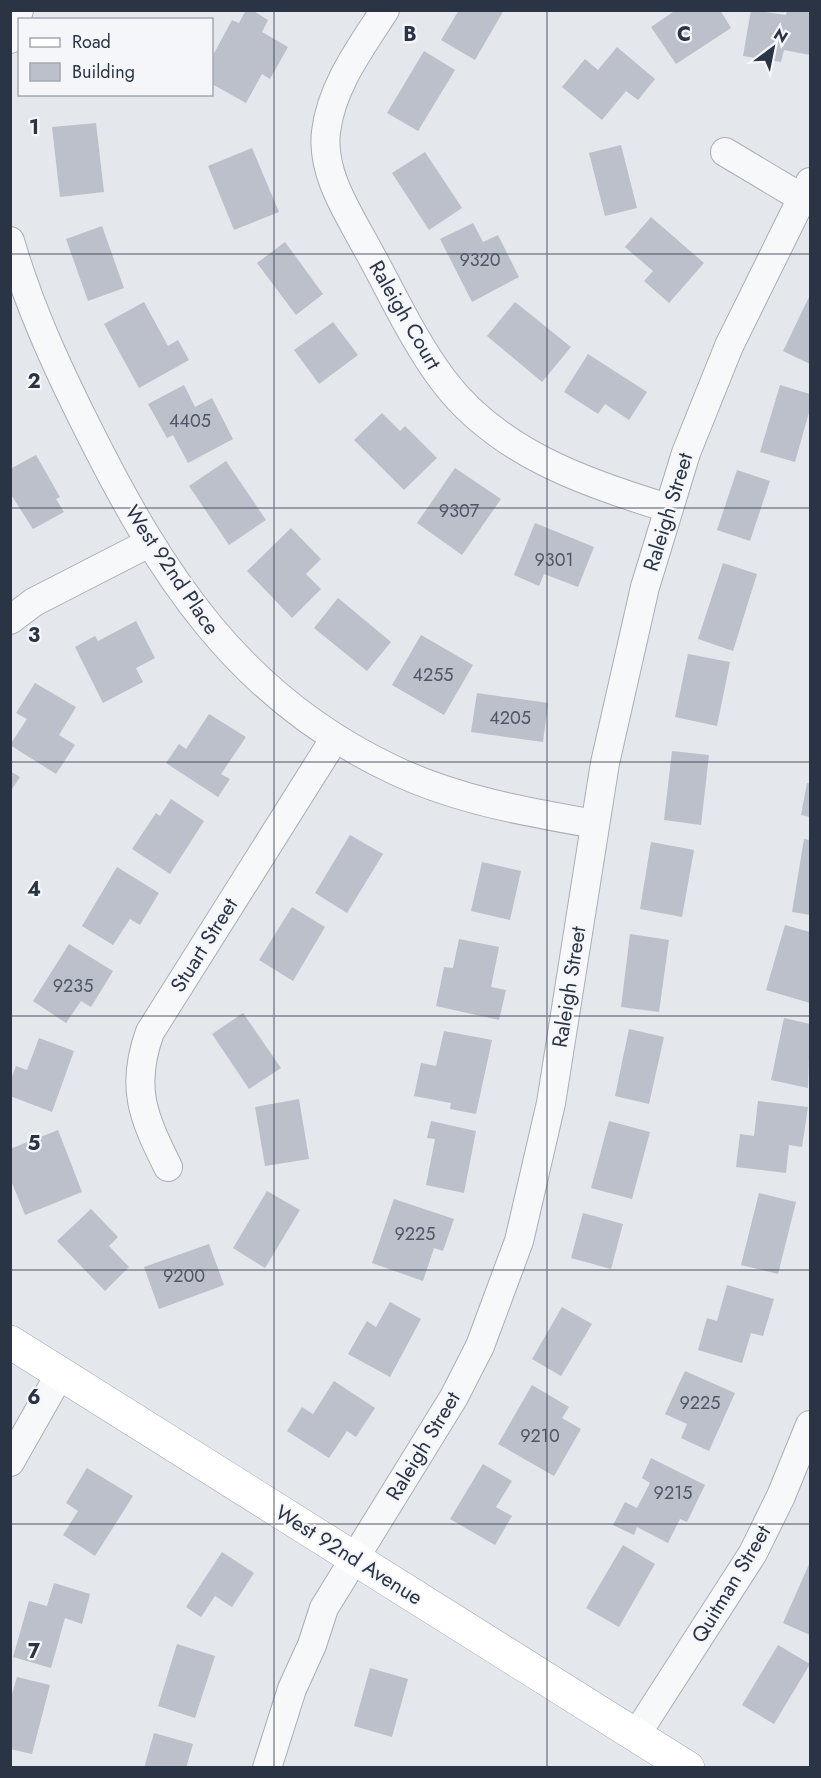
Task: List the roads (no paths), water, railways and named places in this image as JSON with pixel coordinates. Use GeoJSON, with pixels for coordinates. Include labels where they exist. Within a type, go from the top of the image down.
{"type":"FeatureCollection","features":[{"type":"Feature","properties":{"kind":"main road","name":"West 92nd Avenue"},"geometry":{"type":"LineString","coordinates":[[10,1342],[688,1767]]}},
{"type":"Feature","properties":{"kind":"street"},"geometry":{"type":"LineString","coordinates":[[10,39],[19,10]]}},
{"type":"Feature","properties":{"kind":"street","name":"Raleigh Court"},"geometry":{"type":"LineString","coordinates":[[385,10],[343,78],[329,111],[326,152],[335,188],[418,343],[443,380],[463,403],[506,439],[554,468],[583,481],[668,508]]}},
{"type":"Feature","properties":{"kind":"street"},"geometry":{"type":"LineString","coordinates":[[725,152],[806,190]]}},
{"type":"Feature","properties":{"kind":"street","name":"Raleigh Street"},"geometry":{"type":"LineString","coordinates":[[267,1767],[292,1689],[312,1645],[324,1608],[454,1397],[480,1346],[519,1241],[551,1103],[595,824],[633,631],[686,453],[729,346],[806,190]]}},
{"type":"Feature","properties":{"kind":"street","name":"West 92nd Place"},"geometry":{"type":"LineString","coordinates":[[10,241],[25,292],[46,344],[112,478],[149,543],[202,620],[247,670],[296,712],[394,771],[446,790],[516,810],[595,824]]}},
{"type":"Feature","properties":{"kind":"street"},"geometry":{"type":"LineString","coordinates":[[10,620],[34,602],[149,543]]}},
{"type":"Feature","properties":{"kind":"street","name":"Stuart Street"},"geometry":{"type":"LineString","coordinates":[[168,1167],[149,1129],[140,1099],[141,1055],[150,1032],[336,738]]}},
{"type":"Feature","properties":{"kind":"street"},"geometry":{"type":"LineString","coordinates":[[10,1462],[60,1374]]}},
{"type":"Feature","properties":{"kind":"street","name":"Quitman Street"},"geometry":{"type":"LineString","coordinates":[[636,1735],[753,1553],[781,1496],[810,1425]]}}]}
